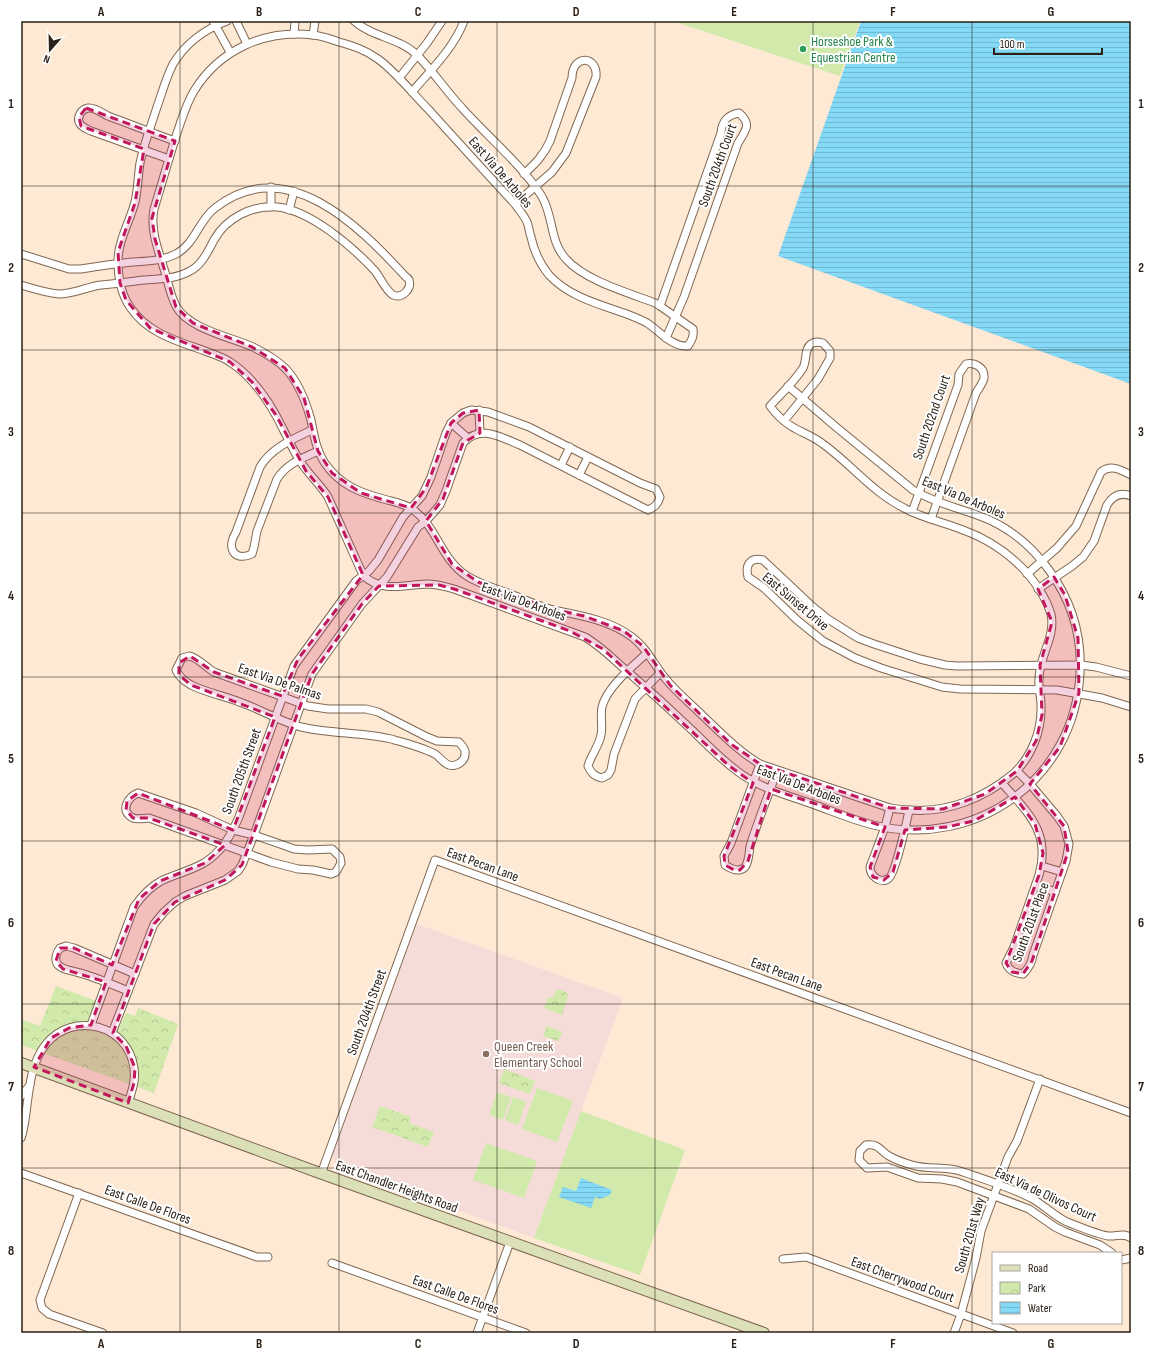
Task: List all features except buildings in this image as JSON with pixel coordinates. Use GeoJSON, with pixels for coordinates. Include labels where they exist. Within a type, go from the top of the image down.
{"type":"FeatureCollection","features":[{"type":"Feature","properties":{"kind":"main road","name":"East Chandler Heights Road"},"geometry":{"type":"LineString","coordinates":[[21,1062],[321,1174],[764,1333]]}},
{"type":"Feature","properties":{"kind":"street"},"geometry":{"type":"LineString","coordinates":[[227,21],[215,23],[194,40],[173,64],[167,77],[140,163],[135,203],[118,252],[120,283],[131,309],[150,328],[160,335],[230,362],[252,382],[267,401],[306,471],[322,488],[328,497],[363,575],[379,586]]}},
{"type":"Feature","properties":{"kind":"street"},"geometry":{"type":"LineString","coordinates":[[236,21],[247,44]]}},
{"type":"Feature","properties":{"kind":"street"},"geometry":{"type":"LineString","coordinates":[[294,21],[294,34]]}},
{"type":"Feature","properties":{"kind":"street"},"geometry":{"type":"LineString","coordinates":[[313,35],[315,21]]}},
{"type":"Feature","properties":{"kind":"street","name":"East Via De Arboles"},"geometry":{"type":"LineString","coordinates":[[354,21],[366,30],[407,46],[417,55],[461,108],[524,174],[546,203],[553,235],[559,250],[566,259],[576,268],[607,286],[655,303],[693,329],[694,335],[688,346],[676,344],[639,319],[591,301],[560,285],[549,274],[540,261],[534,249],[527,222],[515,204],[399,78],[379,60],[366,51],[313,35],[294,34],[271,36],[247,44],[230,52],[201,79],[193,92],[183,114],[169,159],[152,218],[153,229],[176,307],[183,315],[204,328],[252,347],[285,368],[293,378],[304,398],[318,451],[332,473],[351,488],[361,493],[411,508],[426,521],[452,564],[469,578],[548,608],[584,616],[613,626],[634,638],[643,646],[660,673],[670,685],[731,744],[744,755],[760,764],[890,808],[909,810],[943,809],[986,794],[1017,771],[1036,741],[1042,715],[1038,682],[1040,665],[1049,639],[1052,622],[1047,604],[1027,574],[1012,558],[987,540],[962,529],[912,512],[902,507],[877,491],[822,443],[784,421],[770,406],[788,386],[900,481],[919,493],[938,502],[979,515],[995,522],[1027,545],[1054,577],[1065,595],[1076,624],[1081,665],[1079,693],[1073,717],[1060,747],[1045,768],[1015,797],[996,810],[974,821],[941,828],[922,830],[905,830],[885,827],[872,825],[754,782],[728,765],[604,649],[586,637],[454,589],[439,585],[426,584],[390,587],[379,586]]}},
{"type":"Feature","properties":{"kind":"street"},"geometry":{"type":"LineString","coordinates":[[399,78],[434,35],[442,21]]}},
{"type":"Feature","properties":{"kind":"street"},"geometry":{"type":"LineString","coordinates":[[412,92],[458,35],[464,21]]}},
{"type":"Feature","properties":{"kind":"street"},"geometry":{"type":"LineString","coordinates":[[215,23],[230,52]]}},
{"type":"Feature","properties":{"kind":"street"},"geometry":{"type":"LineString","coordinates":[[515,204],[552,172],[566,153],[596,77],[597,70],[592,63],[586,60],[578,62],[572,70],[572,78],[546,150],[538,161],[524,174]]}},
{"type":"Feature","properties":{"kind":"street"},"geometry":{"type":"LineString","coordinates":[[169,159],[85,128],[79,122],[79,117],[81,112],[86,108],[92,108],[106,115],[175,141]]}},
{"type":"Feature","properties":{"kind":"street","name":"South 204th Court"},"geometry":{"type":"LineString","coordinates":[[660,306],[722,133],[723,122],[732,114],[739,113],[745,118],[747,124],[746,129],[738,143],[684,297],[666,338]]}},
{"type":"Feature","properties":{"kind":"street"},"geometry":{"type":"LineString","coordinates":[[21,254],[69,269],[161,260],[178,253],[186,247],[207,216],[214,208],[223,202],[243,192],[271,187],[294,191],[310,197],[352,224],[372,241],[409,280],[409,288],[406,293],[401,296],[395,296],[389,292],[376,273],[348,246],[311,219],[300,213],[271,207],[256,209],[239,215],[231,220],[220,232],[208,252],[196,267],[190,271],[167,278],[99,286],[61,294],[49,293],[21,284]]}},
{"type":"Feature","properties":{"kind":"street"},"geometry":{"type":"LineString","coordinates":[[271,187],[271,207]]}},
{"type":"Feature","properties":{"kind":"street"},"geometry":{"type":"LineString","coordinates":[[290,210],[294,191]]}},
{"type":"Feature","properties":{"kind":"street"},"geometry":{"type":"LineString","coordinates":[[784,421],[818,380],[830,358],[830,351],[823,343],[817,342],[811,344],[807,349],[804,366],[788,386]]}},
{"type":"Feature","properties":{"kind":"street","name":"South 202nd Court"},"geometry":{"type":"LineString","coordinates":[[912,512],[958,385],[961,369],[966,364],[971,363],[978,366],[984,373],[984,379],[976,393],[932,519]]}},
{"type":"Feature","properties":{"kind":"street"},"geometry":{"type":"LineString","coordinates":[[112,1033],[154,924],[175,902],[185,896],[225,880],[242,865],[307,686],[318,666],[362,604],[387,577],[418,528],[435,511],[443,499],[463,443],[468,438],[480,433],[487,433],[520,445],[648,510],[654,508],[660,497],[656,489],[640,483],[529,427],[488,412],[471,410],[463,412],[451,423],[468,438]]}},
{"type":"Feature","properties":{"kind":"street"},"geometry":{"type":"LineString","coordinates":[[479,410],[480,433]]}},
{"type":"Feature","properties":{"kind":"street","name":"South 205th Street"},"geometry":{"type":"LineString","coordinates":[[91,1025],[130,915],[139,899],[160,881],[188,871],[204,863],[225,845],[233,830],[292,670],[298,659],[356,581],[369,572],[378,560],[403,517],[422,496],[446,432],[451,423]]}},
{"type":"Feature","properties":{"kind":"street"},"geometry":{"type":"LineString","coordinates":[[312,430],[289,441],[269,456],[260,467],[231,544],[231,548],[234,552],[239,555],[246,556],[252,554],[257,531],[277,479],[287,468],[299,460],[318,451]]}},
{"type":"Feature","properties":{"kind":"street"},"geometry":{"type":"LineString","coordinates":[[561,465],[570,447]]}},
{"type":"Feature","properties":{"kind":"street"},"geometry":{"type":"LineString","coordinates":[[579,475],[588,457]]}},
{"type":"Feature","properties":{"kind":"street"},"geometry":{"type":"LineString","coordinates":[[1027,574],[1057,548],[1076,526],[1101,472],[1111,468],[1118,469],[1131,475]]}},
{"type":"Feature","properties":{"kind":"street"},"geometry":{"type":"LineString","coordinates":[[1038,589],[1083,557],[1094,541],[1110,499],[1118,494],[1131,496]]}},
{"type":"Feature","properties":{"kind":"street","name":"East Sunset Drive"},"geometry":{"type":"LineString","coordinates":[[1131,676],[1096,667],[1081,665],[945,665],[920,659],[858,638],[828,619],[813,607],[763,560],[757,558],[752,560],[748,565],[746,572],[752,581],[764,588],[797,620],[823,641],[855,658],[881,668],[942,687],[960,689],[1057,690],[1102,698],[1131,707]]}},
{"type":"Feature","properties":{"kind":"street"},"geometry":{"type":"LineString","coordinates":[[647,653],[607,694],[602,708],[601,735],[588,766],[590,772],[596,776],[602,778],[608,775],[611,770],[614,754],[635,699],[660,673]]}},
{"type":"Feature","properties":{"kind":"street","name":"East Via De Palmas"},"geometry":{"type":"LineString","coordinates":[[190,656],[214,672],[301,703],[317,709],[366,709],[378,712],[437,741],[459,742],[465,752],[464,758],[460,764],[454,766],[448,764],[431,752],[401,742],[376,736],[294,725],[241,702],[191,685],[183,680],[176,670],[182,658],[190,656]]}},
{"type":"Feature","properties":{"kind":"street"},"geometry":{"type":"LineString","coordinates":[[760,764],[731,843],[724,856],[725,865],[734,870],[740,870],[745,867],[748,861],[750,847],[777,771]]}},
{"type":"Feature","properties":{"kind":"street","name":"South 201st Place"},"geometry":{"type":"LineString","coordinates":[[1002,783],[1015,797],[1035,824],[1040,833],[1043,854],[1042,866],[1036,885],[1014,947],[1006,963],[1007,967],[1012,972],[1023,974],[1029,969],[1068,852],[1067,836],[1064,826],[1030,784],[1017,771]]}},
{"type":"Feature","properties":{"kind":"street"},"geometry":{"type":"LineString","coordinates":[[138,793],[196,813],[233,830],[254,835],[294,849],[332,849],[340,857],[339,867],[336,872],[331,874],[313,870],[298,869],[271,862],[149,818],[133,818],[126,810],[127,801],[131,796],[138,793]]}},
{"type":"Feature","properties":{"kind":"street"},"geometry":{"type":"LineString","coordinates":[[890,808],[885,827],[870,867],[870,872],[873,877],[884,880],[889,878],[893,872],[909,810]]}},
{"type":"Feature","properties":{"kind":"street","name":"East Pecan Lane"},"geometry":{"type":"LineString","coordinates":[[435,860],[1131,1113]]}},
{"type":"Feature","properties":{"kind":"street","name":"South 204th Street"},"geometry":{"type":"LineString","coordinates":[[321,1174],[435,860]]}},
{"type":"Feature","properties":{"kind":"street"},"geometry":{"type":"LineString","coordinates":[[1042,866],[1062,872]]}},
{"type":"Feature","properties":{"kind":"street"},"geometry":{"type":"LineString","coordinates":[[1036,885],[1055,892]]}},
{"type":"Feature","properties":{"kind":"street"},"geometry":{"type":"LineString","coordinates":[[128,991],[79,972],[63,969],[56,961],[56,953],[60,948],[66,946],[74,948],[135,974]]}},
{"type":"Feature","properties":{"kind":"street"},"geometry":{"type":"LineString","coordinates":[[21,1138],[34,1067],[51,1038],[60,1032],[78,1025],[97,1026],[112,1033],[126,1046],[134,1064],[134,1083],[128,1103]]}},
{"type":"Feature","properties":{"kind":"street","name":"South 201st Way"},"geometry":{"type":"LineString","coordinates":[[954,1333],[961,1314],[976,1258],[981,1231],[1008,1157],[1017,1141],[1040,1079]]}},
{"type":"Feature","properties":{"kind":"street"},"geometry":{"type":"LineString","coordinates":[[21,1096],[30,1085]]}},
{"type":"Feature","properties":{"kind":"street","name":"East Via de Olivos Court"},"geometry":{"type":"LineString","coordinates":[[1111,1252],[1104,1247],[1054,1227],[1029,1209],[994,1195],[952,1181],[918,1178],[887,1167],[866,1168],[860,1163],[859,1154],[862,1148],[866,1145],[875,1145],[890,1157],[913,1166],[929,1169],[946,1168],[958,1170],[998,1184],[1034,1200],[1061,1218],[1094,1232],[1106,1236],[1124,1235],[1131,1238]]}},
{"type":"Feature","properties":{"kind":"street"},"geometry":{"type":"LineString","coordinates":[[929,1169],[929,1179]]}},
{"type":"Feature","properties":{"kind":"street","name":"East Calle De Flores"},"geometry":{"type":"LineString","coordinates":[[21,1172],[257,1257],[268,1257]]}},
{"type":"Feature","properties":{"kind":"street"},"geometry":{"type":"LineString","coordinates":[[79,1193],[40,1300],[42,1308],[49,1314],[103,1333]]}},
{"type":"Feature","properties":{"kind":"street"},"geometry":{"type":"LineString","coordinates":[[1029,1209],[1034,1200]]}},
{"type":"Feature","properties":{"kind":"street"},"geometry":{"type":"LineString","coordinates":[[1091,1242],[1094,1232]]}},
{"type":"Feature","properties":{"kind":"street"},"geometry":{"type":"LineString","coordinates":[[477,1333],[510,1242]]}},
{"type":"Feature","properties":{"kind":"street","name":"East Cherrywood Court"},"geometry":{"type":"LineString","coordinates":[[783,1259],[806,1257],[1013,1333]]}},
{"type":"Feature","properties":{"kind":"street","name":"East Calle De Flores"},"geometry":{"type":"LineString","coordinates":[[332,1263],[526,1333]]}},
{"type":"Feature","properties":{"kind":"highlighted area"},"geometry":{"type":"Polygon","coordinates":[[[86,108],[175,141],[152,218],[155,239],[176,307],[193,323],[252,347],[285,368],[304,398],[318,451],[332,473],[361,493],[411,508],[426,488],[451,423],[463,413],[479,410],[480,433],[463,443],[443,499],[426,521],[452,564],[478,582],[548,608],[584,616],[624,631],[643,646],[670,685],[731,744],[760,764],[890,808],[943,809],[985,794],[1017,771],[1036,741],[1042,715],[1040,665],[1052,622],[1038,589],[1054,577],[1065,595],[1078,638],[1079,693],[1060,747],[1030,784],[1064,826],[1068,852],[1032,961],[1023,974],[1012,972],[1006,963],[1039,875],[1043,853],[1035,824],[1015,797],[974,821],[947,827],[905,830],[893,872],[884,880],[873,877],[870,867],[885,827],[771,789],[748,861],[740,870],[734,870],[725,865],[724,856],[753,783],[728,765],[603,649],[570,631],[454,589],[439,585],[379,586],[362,604],[312,674],[242,865],[225,880],[175,902],[154,924],[113,1033],[126,1046],[135,1068],[134,1083],[128,1103],[34,1067],[51,1038],[69,1028],[91,1025],[106,982],[63,969],[56,961],[60,948],[74,948],[112,965],[139,899],[160,881],[205,863],[225,845],[149,818],[133,818],[126,810],[127,801],[138,793],[233,830],[275,717],[191,685],[179,675],[179,663],[190,656],[214,672],[282,696],[298,659],[363,575],[328,497],[306,471],[276,415],[252,382],[230,362],[150,328],[126,300],[120,283],[118,252],[135,203],[144,149],[81,126],[79,117],[86,108]]]}},
{"type":"Feature","properties":{"kind":"shaded area","name":"Queen Creek Elementary School"},"geometry":{"type":"Polygon","coordinates":[[[417,924],[623,998],[534,1238],[338,1166],[334,1163],[333,1155],[417,924]]]}},
{"type":"Feature","properties":{"kind":"green space","name":"Horseshoe Park & Equestrian Centre"},"geometry":{"type":"Polygon","coordinates":[[[672,21],[860,21],[840,76],[672,21]]]}},
{"type":"Feature","properties":{"kind":"green space"},"geometry":{"type":"Polygon","coordinates":[[[56,986],[96,1001],[89,1020],[118,1031],[126,1013],[135,1016],[138,1008],[178,1024],[154,1093],[21,1045],[21,1019],[40,1026],[56,986]]]}},
{"type":"Feature","properties":{"kind":"green space"},"geometry":{"type":"Polygon","coordinates":[[[557,989],[566,992],[568,996],[562,1015],[544,1008],[548,997],[553,998],[557,989]]]}},
{"type":"Feature","properties":{"kind":"green space"},"geometry":{"type":"Polygon","coordinates":[[[547,1026],[562,1032],[558,1041],[543,1036],[547,1026]]]}},
{"type":"Feature","properties":{"kind":"green space"},"geometry":{"type":"Polygon","coordinates":[[[504,1069],[535,1081],[530,1094],[499,1083],[504,1069]]]}},
{"type":"Feature","properties":{"kind":"green space"},"geometry":{"type":"Polygon","coordinates":[[[537,1088],[573,1101],[557,1142],[522,1129],[537,1088]]]}},
{"type":"Feature","properties":{"kind":"green space"},"geometry":{"type":"Polygon","coordinates":[[[497,1092],[511,1097],[503,1120],[489,1115],[497,1092]]]}},
{"type":"Feature","properties":{"kind":"green space"},"geometry":{"type":"Polygon","coordinates":[[[513,1097],[526,1102],[518,1125],[505,1120],[513,1097]]]}},
{"type":"Feature","properties":{"kind":"green space"},"geometry":{"type":"Polygon","coordinates":[[[380,1106],[411,1117],[409,1123],[434,1132],[428,1147],[372,1127],[380,1106]]]}},
{"type":"Feature","properties":{"kind":"green space"},"geometry":{"type":"Polygon","coordinates":[[[581,1111],[685,1150],[640,1275],[534,1238],[581,1111]]]}},
{"type":"Feature","properties":{"kind":"green space"},"geometry":{"type":"Polygon","coordinates":[[[486,1143],[537,1161],[524,1198],[473,1180],[486,1143]]]}},
{"type":"Feature","properties":{"kind":"water"},"geometry":{"type":"Polygon","coordinates":[[[861,21],[1131,21],[1131,384],[778,256],[861,21]]]}},
{"type":"Feature","properties":{"kind":"water"},"geometry":{"type":"Polygon","coordinates":[[[581,1178],[612,1190],[610,1195],[600,1199],[595,1197],[591,1208],[559,1197],[563,1187],[576,1191],[581,1178]]]}},
{"type":"Feature","properties":{"kind":"place","name":"Horseshoe Park & Equestrian Centre"},"geometry":{"type":"Point","coordinates":[803,49]}},
{"type":"Feature","properties":{"kind":"place","name":"Queen Creek Elementary School"},"geometry":{"type":"Point","coordinates":[486,1054]}}]}
